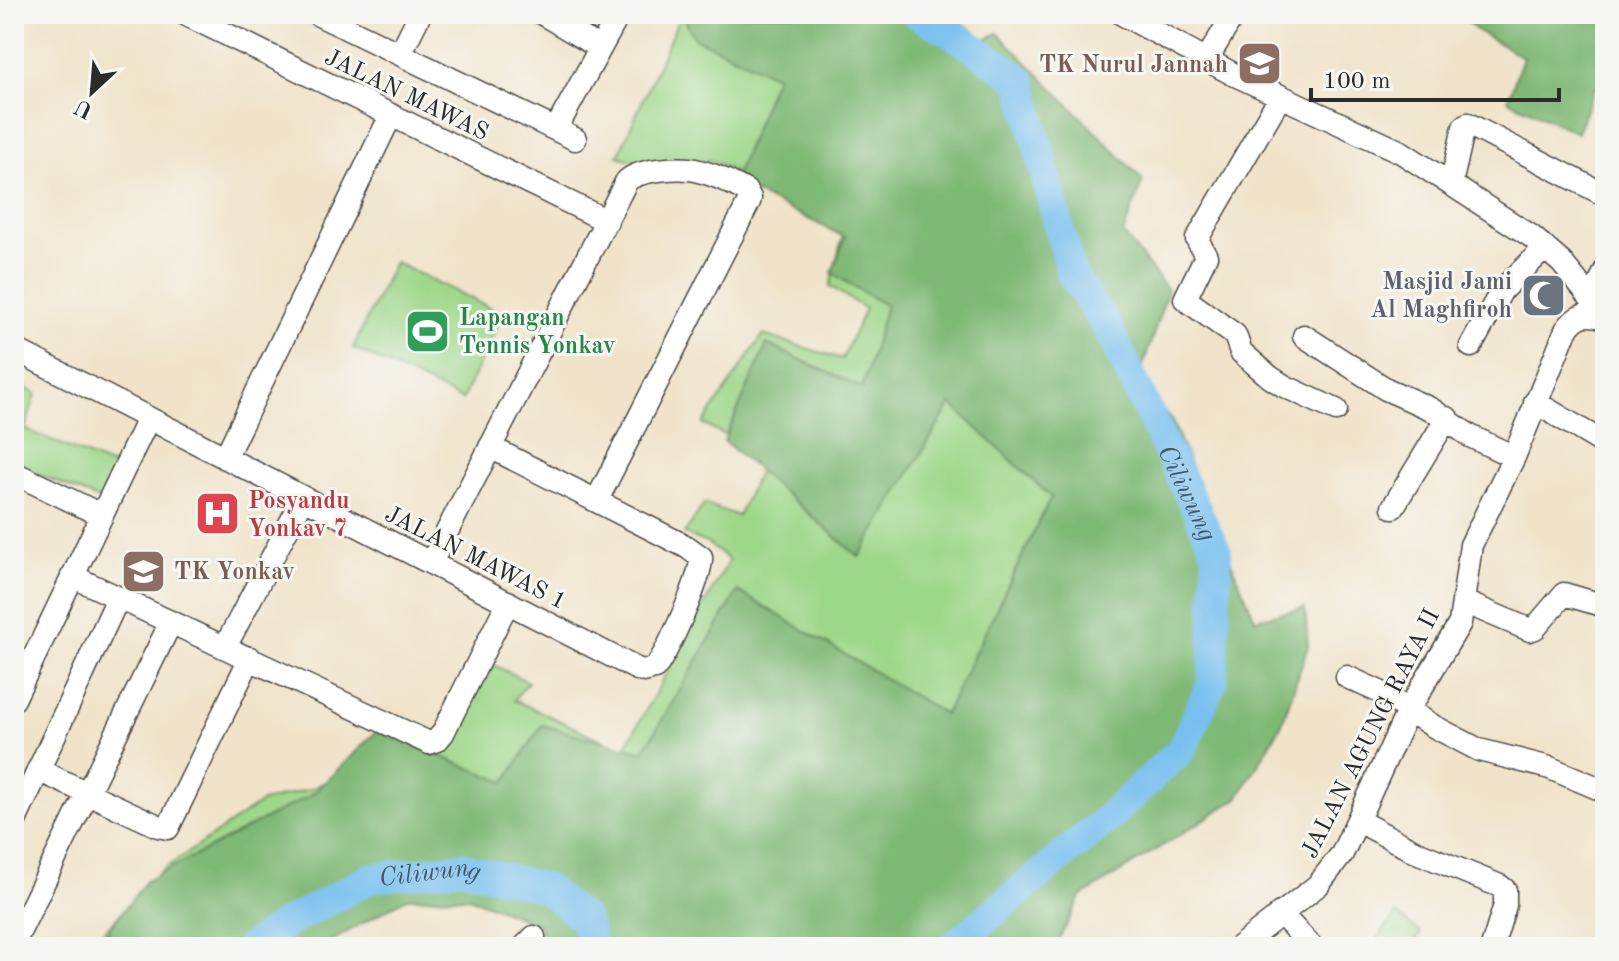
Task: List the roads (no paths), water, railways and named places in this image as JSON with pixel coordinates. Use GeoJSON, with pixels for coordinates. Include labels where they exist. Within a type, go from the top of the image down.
{"type":"FeatureCollection","features":[{"type":"Feature","properties":{"kind":"street","name":"JALAN MAWAS"},"geometry":{"type":"LineString","coordinates":[[185,14],[607,221]]}},
{"type":"Feature","properties":{"kind":"street"},"geometry":{"type":"LineString","coordinates":[[317,14],[565,134],[600,48],[619,14]]}},
{"type":"Feature","properties":{"kind":"street"},"geometry":{"type":"LineString","coordinates":[[400,54],[420,14]]}},
{"type":"Feature","properties":{"kind":"street"},"geometry":{"type":"LineString","coordinates":[[1122,14],[1280,97],[1401,152],[1545,248],[1573,275],[1597,311]]}},
{"type":"Feature","properties":{"kind":"street"},"geometry":{"type":"LineString","coordinates":[[1207,59],[1234,14]]}},
{"type":"Feature","properties":{"kind":"street"},"geometry":{"type":"LineString","coordinates":[[550,16],[600,48]]}},
{"type":"Feature","properties":{"kind":"street"},"geometry":{"type":"LineString","coordinates":[[1280,97],[1197,239],[1206,256],[1185,299],[1235,335],[1241,352],[1270,377],[1336,410]]}},
{"type":"Feature","properties":{"kind":"street"},"geometry":{"type":"LineString","coordinates":[[225,458],[391,115]]}},
{"type":"Feature","properties":{"kind":"street"},"geometry":{"type":"LineString","coordinates":[[1451,184],[1464,127],[1468,124],[1605,195]]}},
{"type":"Feature","properties":{"kind":"street"},"geometry":{"type":"LineString","coordinates":[[431,563],[490,447],[607,221],[626,182],[638,173],[692,169],[746,191],[750,198],[597,500],[490,447]]}},
{"type":"Feature","properties":{"kind":"street"},"geometry":{"type":"LineString","coordinates":[[1471,346],[1502,290],[1545,248]]}},
{"type":"Feature","properties":{"kind":"street"},"geometry":{"type":"LineString","coordinates":[[1597,311],[1605,271]]}},
{"type":"Feature","properties":{"kind":"street","name":"JALAN AGUNG RAYA II"},"geometry":{"type":"LineString","coordinates":[[1239,947],[1309,893],[1342,854],[1409,709],[1460,623],[1471,545],[1514,457],[1566,330],[1575,318],[1597,311]]}},
{"type":"Feature","properties":{"kind":"street"},"geometry":{"type":"LineString","coordinates":[[1304,336],[1386,389],[1447,418],[1470,436],[1514,457]]}},
{"type":"Feature","properties":{"kind":"street","name":"JALAN MAWAS 1"},"geometry":{"type":"LineString","coordinates":[[14,349],[637,669],[650,671],[658,664],[700,572],[701,557],[597,500]]}},
{"type":"Feature","properties":{"kind":"street"},"geometry":{"type":"LineString","coordinates":[[1535,402],[1605,444]]}},
{"type":"Feature","properties":{"kind":"street"},"geometry":{"type":"LineString","coordinates":[[1393,507],[1447,418]]}},
{"type":"Feature","properties":{"kind":"street"},"geometry":{"type":"LineString","coordinates":[[14,699],[148,419]]}},
{"type":"Feature","properties":{"kind":"street"},"geometry":{"type":"LineString","coordinates":[[14,473],[101,515]]}},
{"type":"Feature","properties":{"kind":"street"},"geometry":{"type":"LineString","coordinates":[[225,647],[303,499]]}},
{"type":"Feature","properties":{"kind":"street"},"geometry":{"type":"LineString","coordinates":[[72,576],[423,742],[434,742],[443,733],[508,602]]}},
{"type":"Feature","properties":{"kind":"street"},"geometry":{"type":"LineString","coordinates":[[1464,602],[1530,630],[1564,594],[1605,606]]}},
{"type":"Feature","properties":{"kind":"street"},"geometry":{"type":"LineString","coordinates":[[14,823],[118,598]]}},
{"type":"Feature","properties":{"kind":"street"},"geometry":{"type":"LineString","coordinates":[[14,943],[171,622]]}},
{"type":"Feature","properties":{"kind":"street"},"geometry":{"type":"LineString","coordinates":[[38,770],[168,828],[250,658]]}},
{"type":"Feature","properties":{"kind":"street"},"geometry":{"type":"LineString","coordinates":[[1347,677],[1382,693],[1479,750],[1550,768],[1605,791]]}},
{"type":"Feature","properties":{"kind":"street"},"geometry":{"type":"LineString","coordinates":[[1359,821],[1414,851],[1505,890],[1505,905],[1493,947]]}},
{"type":"Feature","properties":{"kind":"street"},"geometry":{"type":"LineString","coordinates":[[1280,913],[1312,947]]}},
{"type":"Feature","properties":{"kind":"waterway","name":"Ciliwung"},"geometry":{"type":"LineString","coordinates":[[917,14],[947,30],[1021,80],[1071,273],[1109,330],[1217,552],[1213,681],[1181,750],[1108,818],[952,947]]}},
{"type":"Feature","properties":{"kind":"waterway","name":"Ciliwung"},"geometry":{"type":"LineString","coordinates":[[251,947],[281,926],[371,878],[463,867],[545,888],[585,920],[592,947]]}},
{"type":"Feature","properties":{"kind":"place","name":"TK Nurul Jannah"},"geometry":{"type":"Point","coordinates":[1259,64]}},
{"type":"Feature","properties":{"kind":"place","name":"Masjid Jami Al Maghfiroh"},"geometry":{"type":"Point","coordinates":[1543,295]}},
{"type":"Feature","properties":{"kind":"place","name":"Lapangan Tennis Yonkav"},"geometry":{"type":"Point","coordinates":[428,331]}},
{"type":"Feature","properties":{"kind":"place","name":"Posyandu Yonkav 7"},"geometry":{"type":"Point","coordinates":[217,514]}},
{"type":"Feature","properties":{"kind":"place","name":"TK Yonkav"},"geometry":{"type":"Point","coordinates":[143,571]}}]}
